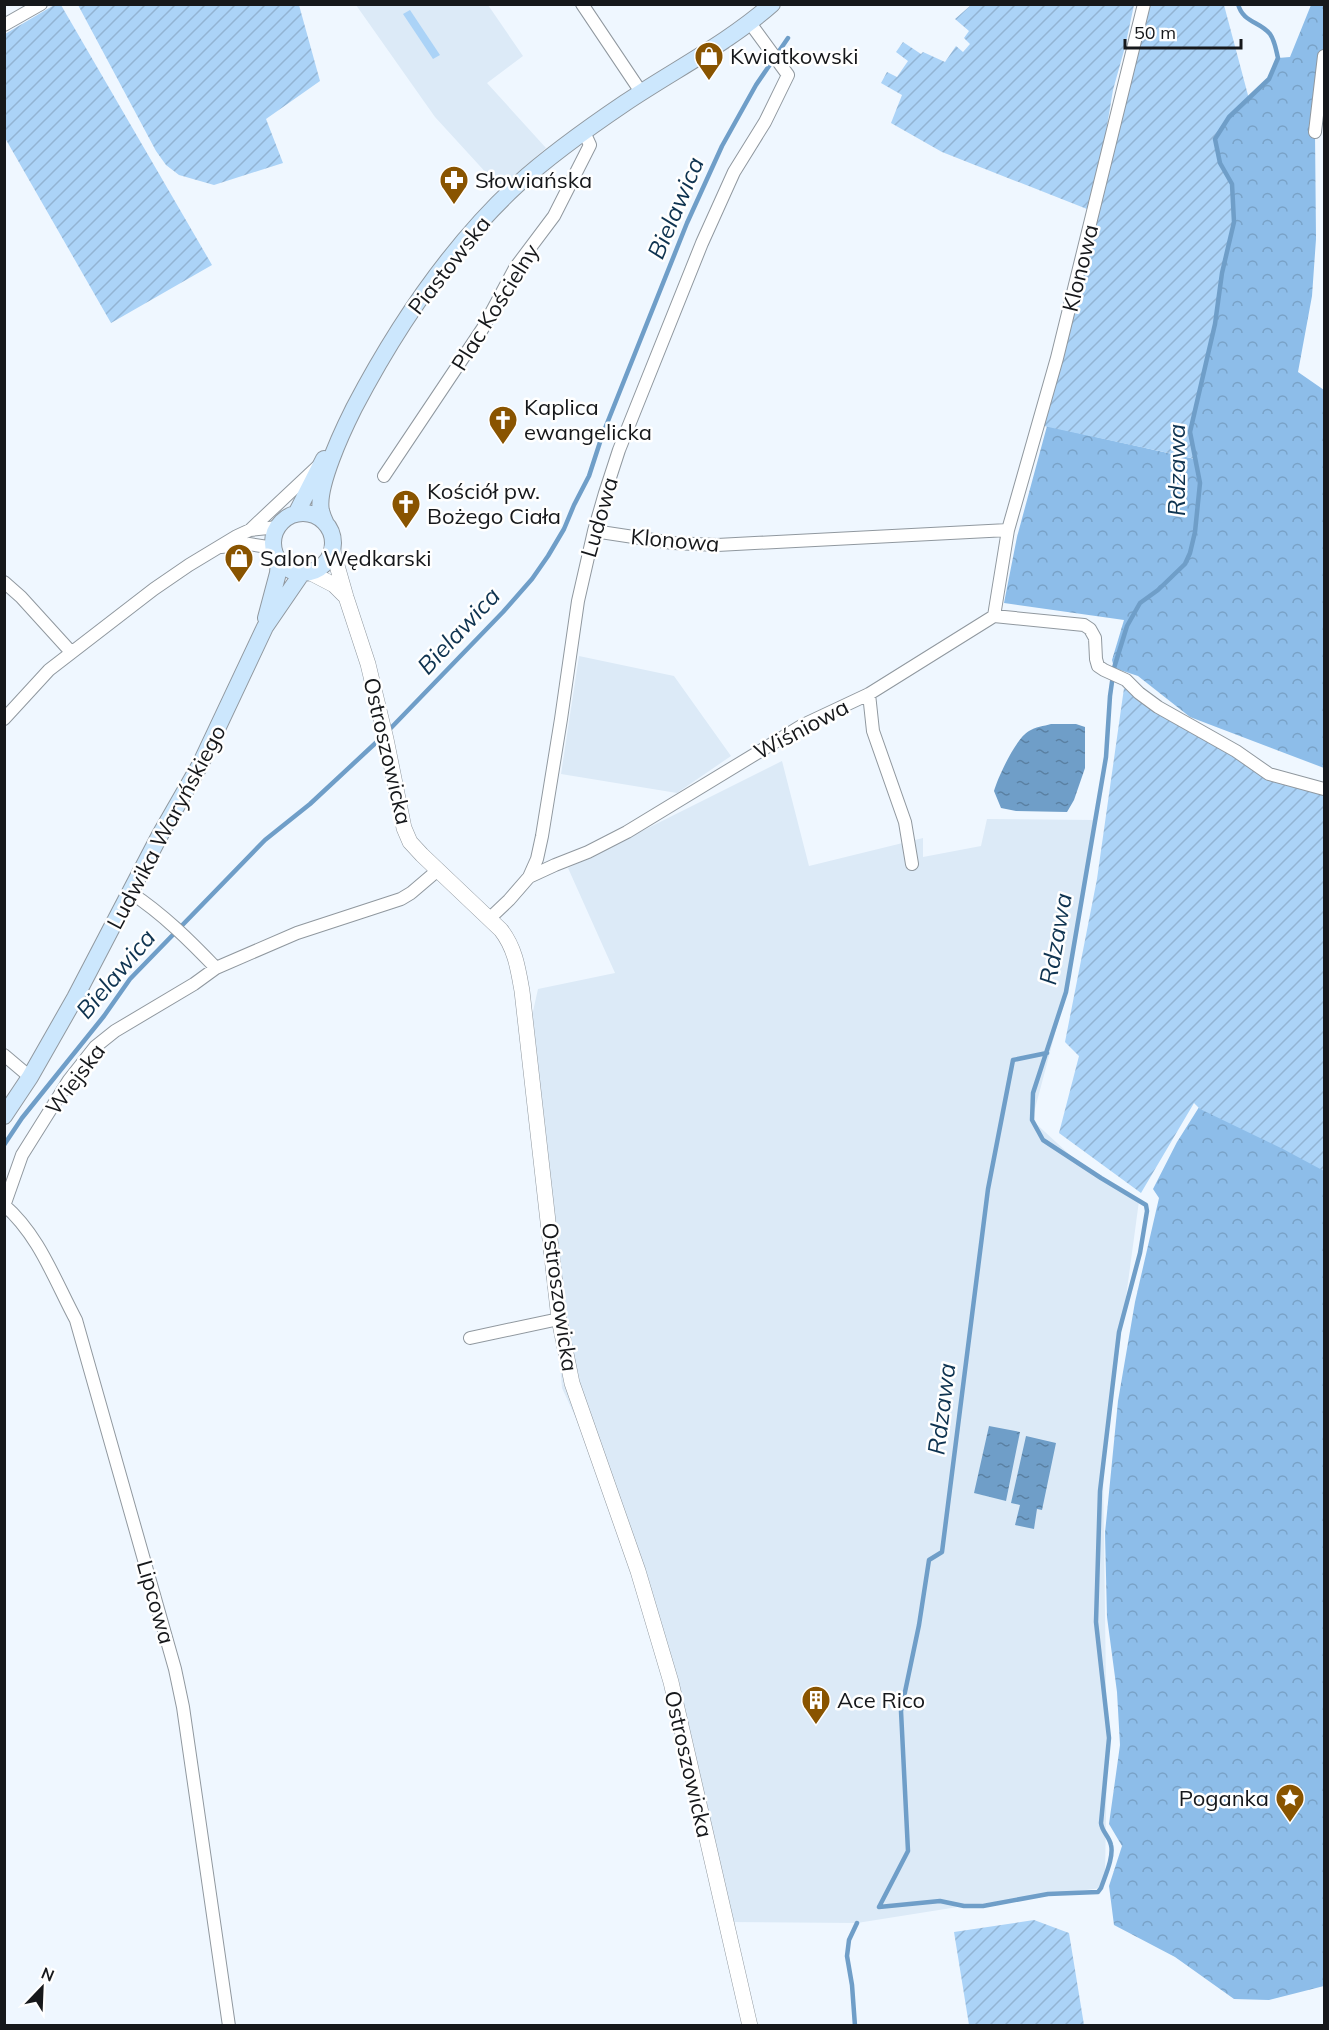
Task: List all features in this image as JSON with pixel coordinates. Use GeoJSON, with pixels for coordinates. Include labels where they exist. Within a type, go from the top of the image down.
{"type":"FeatureCollection","features":[{"type":"Feature","properties":{"kind":"main road","name":"Piastowska"},"geometry":{"type":"LineString","coordinates":[[326,524],[320,510],[322,493],[342,434],[362,393],[416,306],[481,222],[516,185],[584,132],[641,92],[750,23],[772,4]]}},
{"type":"Feature","properties":{"kind":"main road","name":"Piastowska"},"geometry":{"type":"LineString","coordinates":[[296,514],[322,463],[342,434]]}},
{"type":"Feature","properties":{"kind":"main road"},"geometry":{"type":"LineString","coordinates":[[296,514],[312,515],[326,524],[330,531],[332,548],[324,564],[306,573],[293,571],[276,554],[274,537],[283,521],[296,514]]}},
{"type":"Feature","properties":{"kind":"main road","name":"Ludwika Waryńskiego"},"geometry":{"type":"LineString","coordinates":[[265,627],[266,615],[278,573],[276,554]]}},
{"type":"Feature","properties":{"kind":"main road","name":"Ludwika Waryńskiego"},"geometry":{"type":"LineString","coordinates":[[4,1116],[30,1077],[75,998],[160,835],[200,765],[265,627],[306,573]]}},
{"type":"Feature","properties":{"kind":"street"},"geometry":{"type":"LineString","coordinates":[[4,25],[41,4]]}},
{"type":"Feature","properties":{"kind":"street"},"geometry":{"type":"LineString","coordinates":[[582,4],[641,92]]}},
{"type":"Feature","properties":{"kind":"street","name":"Klonowa"},"geometry":{"type":"LineString","coordinates":[[994,616],[1008,530],[1057,358],[1144,4]]}},
{"type":"Feature","properties":{"kind":"street","name":"Ludowa"},"geometry":{"type":"LineString","coordinates":[[529,877],[537,859],[542,836],[578,601],[594,531],[619,450],[702,243],[734,172],[765,122],[788,75],[750,23]]}},
{"type":"Feature","properties":{"kind":"street"},"geometry":{"type":"LineString","coordinates":[[1315,132],[1324,56]]}},
{"type":"Feature","properties":{"kind":"street","name":"Plac Kościelny"},"geometry":{"type":"LineString","coordinates":[[384,476],[483,328],[515,268],[554,216],[590,145],[584,132]]}},
{"type":"Feature","properties":{"kind":"street","name":"Piastowska"},"geometry":{"type":"LineString","coordinates":[[250,530],[322,463]]}},
{"type":"Feature","properties":{"kind":"street"},"geometry":{"type":"LineString","coordinates":[[4,719],[49,670],[163,583],[237,536],[250,530],[278,527]]}},
{"type":"Feature","properties":{"kind":"street","name":"Klonowa"},"geometry":{"type":"LineString","coordinates":[[594,531],[673,543],[717,545],[1008,530]]}},
{"type":"Feature","properties":{"kind":"street"},"geometry":{"type":"LineString","coordinates":[[217,548],[249,544],[276,554]]}},
{"type":"Feature","properties":{"kind":"street","name":"Ostroszowicka"},"geometry":{"type":"LineString","coordinates":[[332,548],[368,664],[404,828],[410,842],[510,941],[515,956],[522,991],[559,1319],[572,1383],[638,1571],[670,1682],[750,2025]]}},
{"type":"Feature","properties":{"kind":"street"},"geometry":{"type":"LineString","coordinates":[[306,573],[334,585],[346,597]]}},
{"type":"Feature","properties":{"kind":"street"},"geometry":{"type":"LineString","coordinates":[[4,582],[21,597],[71,652]]}},
{"type":"Feature","properties":{"kind":"street"},"geometry":{"type":"LineString","coordinates":[[994,616],[1084,626],[1090,629],[1095,638],[1098,666],[1126,680],[1158,707],[1236,751],[1269,774],[1324,789]]}},
{"type":"Feature","properties":{"kind":"street","name":"Wiśniowa"},"geometry":{"type":"LineString","coordinates":[[489,919],[529,877],[598,847],[803,725],[868,694],[994,616]]}},
{"type":"Feature","properties":{"kind":"street"},"geometry":{"type":"LineString","coordinates":[[868,694],[873,731],[904,822],[912,864]]}},
{"type":"Feature","properties":{"kind":"street","name":"Wiejska"},"geometry":{"type":"LineString","coordinates":[[5,1206],[22,1155],[69,1080],[95,1047],[115,1031],[186,989],[216,968],[297,933],[401,899],[438,870]]}},
{"type":"Feature","properties":{"kind":"street"},"geometry":{"type":"LineString","coordinates":[[131,893],[173,925],[216,968]]}},
{"type":"Feature","properties":{"kind":"street"},"geometry":{"type":"LineString","coordinates":[[4,1055],[30,1077]]}},
{"type":"Feature","properties":{"kind":"street","name":"Lipcowa"},"geometry":{"type":"LineString","coordinates":[[5,1206],[19,1217],[27,1228],[76,1320],[175,1669],[183,1707],[229,2025]]}},
{"type":"Feature","properties":{"kind":"street"},"geometry":{"type":"LineString","coordinates":[[470,1338],[559,1319]]}},
{"type":"Feature","properties":{"kind":"shaded area"},"geometry":{"type":"Polygon","coordinates":[[[56,4],[61,5],[212,265],[111,323],[5,138],[5,34],[56,4]]]}},
{"type":"Feature","properties":{"kind":"shaded area"},"geometry":{"type":"Polygon","coordinates":[[[78,5],[299,5],[320,81],[266,119],[283,163],[214,185],[179,175],[166,165],[156,151],[78,5]]]}},
{"type":"Feature","properties":{"kind":"shaded area"},"geometry":{"type":"Polygon","coordinates":[[[356,5],[488,5],[523,56],[487,83],[546,148],[500,188],[435,117],[356,5]]]}},
{"type":"Feature","properties":{"kind":"shaded area"},"geometry":{"type":"Polygon","coordinates":[[[971,5],[1134,5],[1087,209],[942,152],[891,123],[902,95],[881,83],[887,72],[897,77],[908,61],[896,52],[903,42],[921,54],[923,52],[945,62],[956,46],[963,52],[970,44],[964,38],[969,31],[955,19],[971,5]]]}},
{"type":"Feature","properties":{"kind":"shaded area"},"geometry":{"type":"Polygon","coordinates":[[[1144,5],[1224,5],[1249,99],[1229,117],[1215,139],[1220,163],[1232,184],[1234,222],[1222,273],[1215,324],[1190,432],[1196,459],[1039,425],[1144,5]]]}},
{"type":"Feature","properties":{"kind":"shaded area"},"geometry":{"type":"Polygon","coordinates":[[[410,10],[440,55],[433,59],[403,14],[410,10]]]}},
{"type":"Feature","properties":{"kind":"shaded area"},"geometry":{"type":"Polygon","coordinates":[[[579,656],[674,676],[731,756],[677,793],[561,774],[579,656]]]}},
{"type":"Feature","properties":{"kind":"shaded area"},"geometry":{"type":"Polygon","coordinates":[[[1124,688],[1169,717],[1256,766],[1324,788],[1324,1171],[1200,1109],[1194,1103],[1141,1193],[1059,1133],[1079,1056],[1065,1042],[1097,879],[1124,688]]]}},
{"type":"Feature","properties":{"kind":"shaded area"},"geometry":{"type":"Polygon","coordinates":[[[782,761],[809,866],[923,838],[923,857],[981,846],[987,819],[1096,820],[1066,992],[1032,1120],[1082,1166],[1139,1201],[1103,1467],[1107,1758],[1105,1876],[1101,1888],[857,1923],[726,1922],[671,1682],[609,1490],[562,1388],[545,1185],[527,1038],[538,989],[615,973],[568,868],[782,761]]]}},
{"type":"Feature","properties":{"kind":"shaded area"},"geometry":{"type":"Polygon","coordinates":[[[1034,1920],[1069,1933],[1084,2025],[969,2025],[954,1932],[1034,1920]]]}},
{"type":"Feature","properties":{"kind":"green space"},"geometry":{"type":"Polygon","coordinates":[[[1311,5],[1324,5],[1324,55],[1315,132],[1316,239],[1312,296],[1298,372],[1324,390],[1324,768],[1190,717],[1138,676],[1114,668],[1112,660],[1124,620],[1004,603],[1017,537],[1047,426],[1195,459],[1190,432],[1215,324],[1222,273],[1234,222],[1232,184],[1220,163],[1215,139],[1229,117],[1269,79],[1278,58],[1290,57],[1311,5]]]}},
{"type":"Feature","properties":{"kind":"green space"},"geometry":{"type":"Polygon","coordinates":[[[1213,1085],[1324,1155],[1324,1986],[1269,2000],[1234,1999],[1175,1957],[1114,1925],[1109,1886],[1122,1846],[1109,1824],[1120,1745],[1117,1692],[1107,1617],[1105,1533],[1118,1401],[1135,1302],[1159,1198],[1153,1189],[1177,1142],[1213,1085]]]}},
{"type":"Feature","properties":{"kind":"water"},"geometry":{"type":"Polygon","coordinates":[[[1051,724],[1076,724],[1085,727],[1085,768],[1074,800],[1067,812],[1016,811],[1001,808],[994,791],[1013,749],[1029,731],[1051,724]]]}},
{"type":"Feature","properties":{"kind":"water"},"geometry":{"type":"Polygon","coordinates":[[[989,1426],[1020,1432],[1006,1501],[974,1493],[989,1426]]]}},
{"type":"Feature","properties":{"kind":"water"},"geometry":{"type":"Polygon","coordinates":[[[1026,1436],[1056,1443],[1042,1510],[1037,1509],[1034,1529],[1015,1525],[1020,1505],[1011,1503],[1026,1436]]]}},
{"type":"Feature","properties":{"kind":"waterway","name":"Rdzawa"},"geometry":{"type":"LineString","coordinates":[[879,1907],[940,1901],[964,1906],[983,1906],[1048,1894],[1098,1892],[1110,1861],[1111,1845],[1101,1823],[1109,1738],[1096,1622],[1100,1491],[1119,1332],[1140,1253],[1147,1211],[1146,1205],[1043,1140],[1032,1120],[1033,1093],[1066,992],[1106,757],[1114,668],[1127,626],[1140,603],[1158,590],[1185,564],[1195,532],[1200,483],[1190,432],[1215,324],[1222,273],[1234,222],[1232,184],[1220,163],[1215,139],[1229,117],[1269,79],[1278,58],[1270,34],[1244,15],[1238,4]]}},
{"type":"Feature","properties":{"kind":"waterway","name":"Bielawica"},"geometry":{"type":"LineString","coordinates":[[388,731],[532,579],[564,529],[589,476],[602,436],[687,223],[722,146],[756,85],[788,38]]}},
{"type":"Feature","properties":{"kind":"waterway","name":"Bielawica"},"geometry":{"type":"LineString","coordinates":[[4,1145],[22,1118],[104,1016],[130,979],[265,840],[310,804],[382,737]]}},
{"type":"Feature","properties":{"kind":"waterway","name":"Rdzawa"},"geometry":{"type":"LineString","coordinates":[[879,1907],[908,1851],[901,1711],[919,1625],[929,1560],[942,1552],[988,1189],[1013,1060],[1047,1053]]}},
{"type":"Feature","properties":{"kind":"waterway","name":"Rdzawa"},"geometry":{"type":"LineString","coordinates":[[855,2026],[847,1956],[849,1940],[857,1923]]}},
{"type":"Feature","properties":{"kind":"place","name":"Kwiatkowski"},"geometry":{"type":"Point","coordinates":[709,82]}},
{"type":"Feature","properties":{"kind":"place","name":"Słowiańska"},"geometry":{"type":"Point","coordinates":[454,206]}},
{"type":"Feature","properties":{"kind":"place","name":"Kaplica ewangelicka"},"geometry":{"type":"Point","coordinates":[503,446]}},
{"type":"Feature","properties":{"kind":"place","name":"Kościół pw. Bożego Ciała"},"geometry":{"type":"Point","coordinates":[406,530]}},
{"type":"Feature","properties":{"kind":"place","name":"Salon Wędkarski"},"geometry":{"type":"Point","coordinates":[239,584]}},
{"type":"Feature","properties":{"kind":"place","name":"Ace Rico"},"geometry":{"type":"Point","coordinates":[816,1726]}},
{"type":"Feature","properties":{"kind":"place","name":"Poganka"},"geometry":{"type":"Point","coordinates":[1290,1824]}}]}
